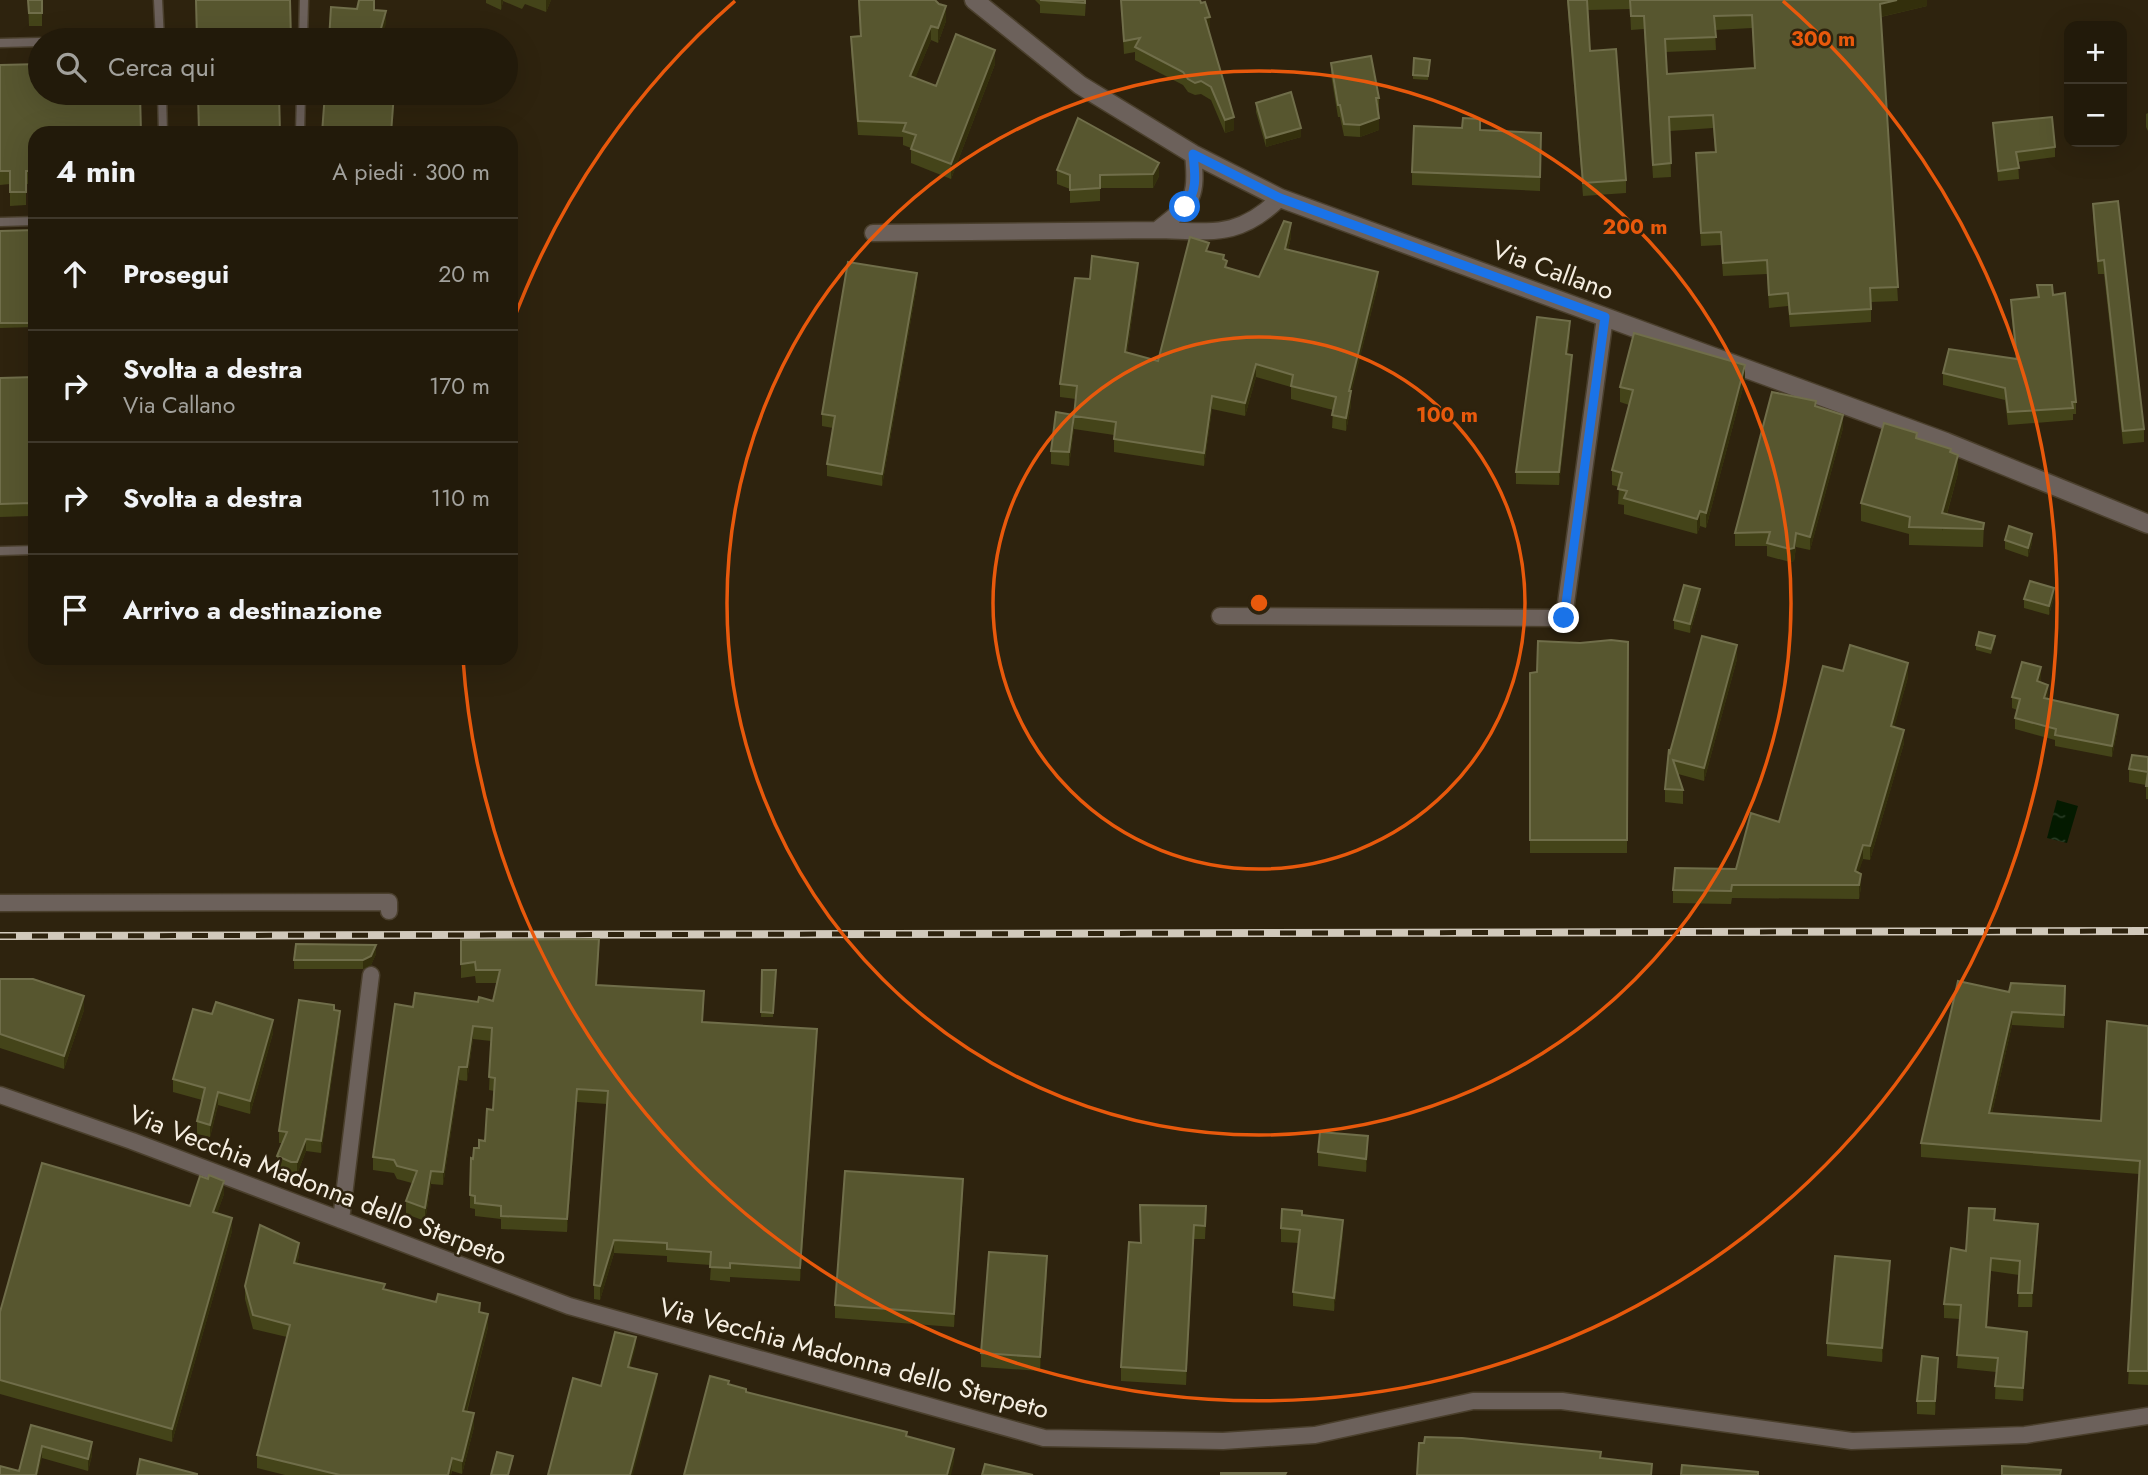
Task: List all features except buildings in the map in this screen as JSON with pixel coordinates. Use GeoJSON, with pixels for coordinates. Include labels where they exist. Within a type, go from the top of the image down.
{"type":"FeatureCollection","features":[{"type":"Feature","properties":{"kind":"street","name":"Via Callano"},"geometry":{"type":"LineString","coordinates":[[974,0],[1080,85],[1193,154],[1280,198],[1946,442],[2148,524]]}},
{"type":"Feature","properties":{"kind":"street"},"geometry":{"type":"LineString","coordinates":[[1157,230],[1185,207],[1193,196],[1196,178],[1193,154]]}},
{"type":"Feature","properties":{"kind":"street"},"geometry":{"type":"LineString","coordinates":[[873,233],[1227,230],[1254,220],[1280,198]]}},
{"type":"Feature","properties":{"kind":"street"},"geometry":{"type":"LineString","coordinates":[[1220,616],[1564,618],[1605,317]]}},
{"type":"Feature","properties":{"kind":"street"},"geometry":{"type":"LineString","coordinates":[[0,904],[390,902],[389,911]]}},
{"type":"Feature","properties":{"kind":"street"},"geometry":{"type":"LineString","coordinates":[[341,1220],[371,975]]}},
{"type":"Feature","properties":{"kind":"street","name":"Via Vecchia Madonna dello Sterpeto"},"geometry":{"type":"LineString","coordinates":[[0,1095],[132,1141],[569,1306],[1044,1438],[1223,1441],[1315,1435],[1474,1401],[1562,1401],[1852,1441],[2025,1435],[2148,1416]]}},
{"type":"Feature","properties":{"kind":"lane"},"geometry":{"type":"LineString","coordinates":[[158,0],[159,28]]}},
{"type":"Feature","properties":{"kind":"lane"},"geometry":{"type":"LineString","coordinates":[[303,28],[304,0]]}},
{"type":"Feature","properties":{"kind":"lane"},"geometry":{"type":"LineString","coordinates":[[0,43],[28,42]]}},
{"type":"Feature","properties":{"kind":"lane"},"geometry":{"type":"LineString","coordinates":[[162,105],[163,126]]}},
{"type":"Feature","properties":{"kind":"lane"},"geometry":{"type":"LineString","coordinates":[[300,126],[301,105]]}},
{"type":"Feature","properties":{"kind":"lane"},"geometry":{"type":"LineString","coordinates":[[0,222],[28,221]]}},
{"type":"Feature","properties":{"kind":"lane"},"geometry":{"type":"LineString","coordinates":[[0,551],[28,550]]}},
{"type":"Feature","properties":{"kind":"water"},"geometry":{"type":"Polygon","coordinates":[[[2057,800],[2078,806],[2067,843],[2047,838],[2057,800]]]}},
{"type":"Feature","properties":{"kind":"railway"},"geometry":{"type":"LineString","coordinates":[[0,936],[2148,931]]}},
{"type":"Feature","properties":{"kind":"route"},"geometry":{"type":"LineString","coordinates":[[1185,207],[1193,196],[1196,178],[1193,154],[1280,198],[1605,317],[1564,618]]}}]}
